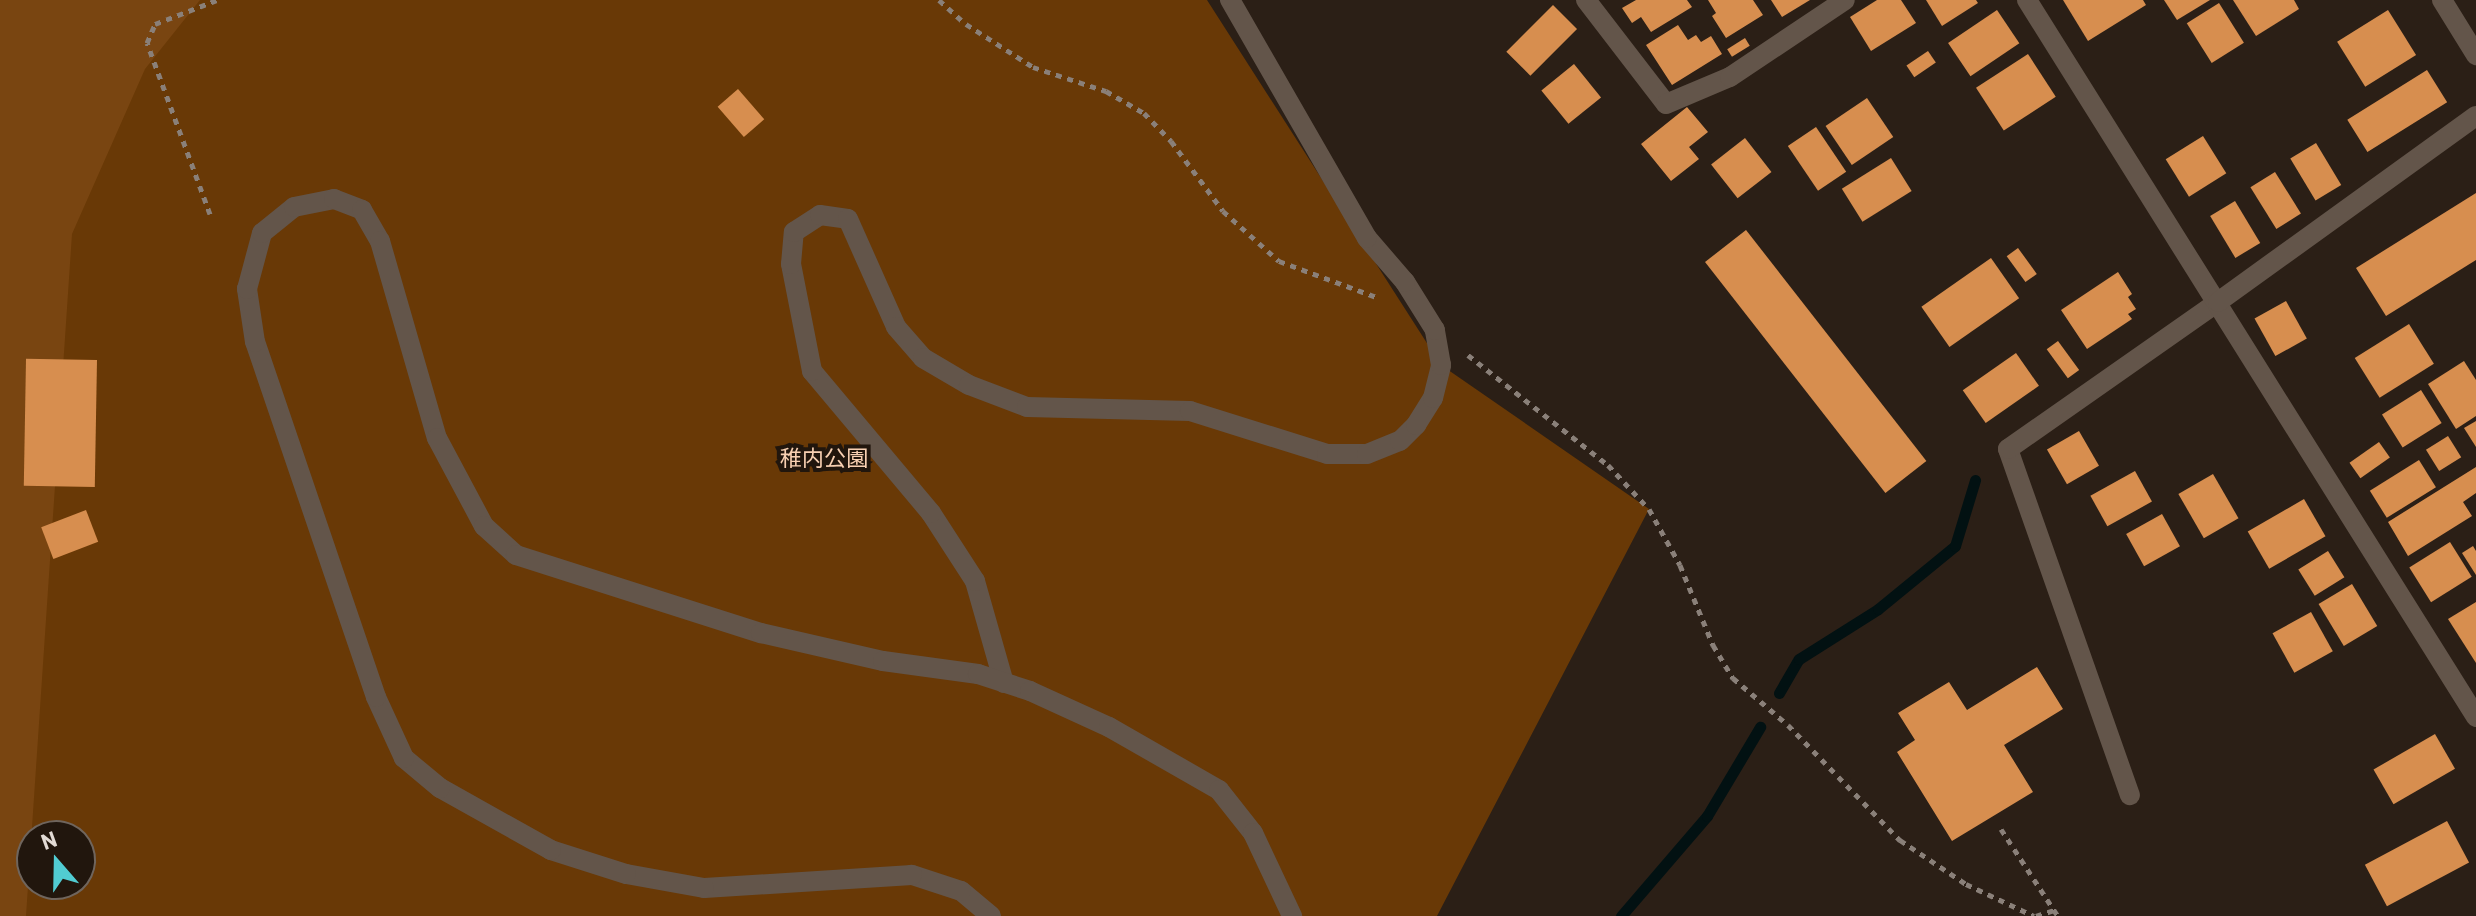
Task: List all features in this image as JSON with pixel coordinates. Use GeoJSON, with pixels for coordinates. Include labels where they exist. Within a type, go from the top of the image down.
{"type":"FeatureCollection","features":[{"type":"Feature","properties":{"kind":"street"},"geometry":{"type":"LineString","coordinates":[[1004,683],[975,581],[931,513],[812,371],[791,264],[794,232],[820,215],[848,219],[896,327],[923,358],[969,385],[1027,407],[1190,411],[1327,454],[1367,454],[1400,441],[1416,425],[1433,398],[1441,365],[1435,330],[1405,282],[1367,238],[1230,0]]}},
{"type":"Feature","properties":{"kind":"street"},"geometry":{"type":"LineString","coordinates":[[1586,0],[1666,104],[1730,77],[1845,0]]}},
{"type":"Feature","properties":{"kind":"street"},"geometry":{"type":"LineString","coordinates":[[2027,0],[2476,717]]}},
{"type":"Feature","properties":{"kind":"street"},"geometry":{"type":"LineString","coordinates":[[2442,0],[2476,55]]}},
{"type":"Feature","properties":{"kind":"street"},"geometry":{"type":"LineString","coordinates":[[2130,795],[2008,449],[2476,116]]}},
{"type":"Feature","properties":{"kind":"street"},"geometry":{"type":"LineString","coordinates":[[991,916],[961,891],[912,875],[704,888],[626,874],[551,850],[440,788],[404,758],[376,697],[255,342],[247,289],[262,233],[294,207],[334,199],[362,210],[380,241],[437,438],[484,526],[516,555],[761,633],[883,661],[978,674],[1109,727],[1219,790],[1253,833],[1292,916]]}},
{"type":"Feature","properties":{"kind":"path"},"geometry":{"type":"LineString","coordinates":[[210,214],[147,43],[155,24],[217,0]]}},
{"type":"Feature","properties":{"kind":"path"},"geometry":{"type":"LineString","coordinates":[[939,0],[966,24],[1033,67],[1106,91],[1144,113],[1171,141],[1223,211],[1279,261],[1381,299]]}},
{"type":"Feature","properties":{"kind":"path"},"geometry":{"type":"LineString","coordinates":[[1435,330],[1608,465],[1649,509],[1680,565],[1713,645],[1733,678],[1788,725],[1900,840],[1966,884],[2035,916],[2056,913],[2001,829]]}},
{"type":"Feature","properties":{"kind":"green space","name":"稚内公園"},"geometry":{"type":"Polygon","coordinates":[[[95,0],[1207,0],[1441,365],[1649,509],[1437,916],[0,916],[0,113],[95,0]]]}},
{"type":"Feature","properties":{"kind":"shaded area"},"geometry":{"type":"Polygon","coordinates":[[[0,0],[200,0],[145,69],[72,234],[32,820],[16,820],[16,900],[27,900],[26,916],[0,916],[0,0]]]}},
{"type":"Feature","properties":{"kind":"building"},"geometry":{"type":"Polygon","coordinates":[[[1636,0],[1687,0],[1692,7],[1651,32],[1641,17],[1632,23],[1622,8],[1636,0]]]}},
{"type":"Feature","properties":{"kind":"building"},"geometry":{"type":"Polygon","coordinates":[[[1708,0],[1753,0],[1763,15],[1726,38],[1712,16],[1716,13],[1708,0]]]}},
{"type":"Feature","properties":{"kind":"building"},"geometry":{"type":"Polygon","coordinates":[[[1771,0],[1810,0],[1782,17],[1771,0]]]}},
{"type":"Feature","properties":{"kind":"building"},"geometry":{"type":"Polygon","coordinates":[[[1877,0],[1901,0],[1916,23],[1871,51],[1850,17],[1877,0]]]}},
{"type":"Feature","properties":{"kind":"building"},"geometry":{"type":"Polygon","coordinates":[[[1926,0],[1976,0],[1978,3],[1942,26],[1926,0]]]}},
{"type":"Feature","properties":{"kind":"building"},"geometry":{"type":"Polygon","coordinates":[[[2063,0],[2143,0],[2146,5],[2088,41],[2063,0]]]}},
{"type":"Feature","properties":{"kind":"building"},"geometry":{"type":"Polygon","coordinates":[[[2164,0],[2210,0],[2177,20],[2164,0]]]}},
{"type":"Feature","properties":{"kind":"building"},"geometry":{"type":"Polygon","coordinates":[[[2233,0],[2294,0],[2299,9],[2256,36],[2233,0]]]}},
{"type":"Feature","properties":{"kind":"building"},"geometry":{"type":"Polygon","coordinates":[[[2219,3],[2244,43],[2212,63],[2187,23],[2219,3]]]}},
{"type":"Feature","properties":{"kind":"building"},"geometry":{"type":"Polygon","coordinates":[[[1553,5],[1577,29],[1530,76],[1506,52],[1553,5]]]}},
{"type":"Feature","properties":{"kind":"building"},"geometry":{"type":"Polygon","coordinates":[[[1997,10],[2019,43],[1970,76],[1948,43],[1997,10]]]}},
{"type":"Feature","properties":{"kind":"building"},"geometry":{"type":"Polygon","coordinates":[[[2388,10],[2416,55],[2365,87],[2337,42],[2388,10]]]}},
{"type":"Feature","properties":{"kind":"building"},"geometry":{"type":"Polygon","coordinates":[[[1678,25],[1688,40],[1696,35],[1701,42],[1711,36],[1722,54],[1672,85],[1646,45],[1678,25]]]}},
{"type":"Feature","properties":{"kind":"building"},"geometry":{"type":"Polygon","coordinates":[[[1745,38],[1750,46],[1732,57],[1727,49],[1745,38]]]}},
{"type":"Feature","properties":{"kind":"building"},"geometry":{"type":"Polygon","coordinates":[[[1928,51],[1936,63],[1914,77],[1906,66],[1928,51]]]}},
{"type":"Feature","properties":{"kind":"building"},"geometry":{"type":"Polygon","coordinates":[[[2028,54],[2056,97],[2004,131],[1976,88],[2028,54]]]}},
{"type":"Feature","properties":{"kind":"building"},"geometry":{"type":"Polygon","coordinates":[[[1574,64],[1601,97],[1568,124],[1541,90],[1574,64]]]}},
{"type":"Feature","properties":{"kind":"building"},"geometry":{"type":"Polygon","coordinates":[[[2427,70],[2447,102],[2367,152],[2347,120],[2427,70]]]}},
{"type":"Feature","properties":{"kind":"building"},"geometry":{"type":"Polygon","coordinates":[[[738,89],[764,119],[744,137],[718,107],[738,89]]]}},
{"type":"Feature","properties":{"kind":"building"},"geometry":{"type":"Polygon","coordinates":[[[1867,98],[1893,137],[1852,165],[1826,126],[1867,98]]]}},
{"type":"Feature","properties":{"kind":"building"},"geometry":{"type":"Polygon","coordinates":[[[1687,107],[1708,132],[1689,147],[1699,159],[1671,181],[1641,144],[1687,107]]]}},
{"type":"Feature","properties":{"kind":"building"},"geometry":{"type":"Polygon","coordinates":[[[1816,127],[1846,172],[1818,191],[1788,146],[1816,127]]]}},
{"type":"Feature","properties":{"kind":"building"},"geometry":{"type":"Polygon","coordinates":[[[2203,136],[2226,173],[2189,197],[2166,159],[2203,136]]]}},
{"type":"Feature","properties":{"kind":"building"},"geometry":{"type":"Polygon","coordinates":[[[1745,138],[1771,172],[1738,198],[1711,164],[1745,138]]]}},
{"type":"Feature","properties":{"kind":"building"},"geometry":{"type":"Polygon","coordinates":[[[2316,143],[2341,185],[2316,200],[2290,158],[2316,143]]]}},
{"type":"Feature","properties":{"kind":"building"},"geometry":{"type":"Polygon","coordinates":[[[1891,158],[1912,191],[1862,222],[1842,189],[1891,158]]]}},
{"type":"Feature","properties":{"kind":"building"},"geometry":{"type":"Polygon","coordinates":[[[2275,172],[2301,214],[2276,229],[2250,187],[2275,172]]]}},
{"type":"Feature","properties":{"kind":"building"},"geometry":{"type":"Polygon","coordinates":[[[2476,193],[2476,260],[2386,316],[2356,268],[2476,193]]]}},
{"type":"Feature","properties":{"kind":"building"},"geometry":{"type":"Polygon","coordinates":[[[2235,201],[2260,243],[2235,258],[2210,216],[2235,201]]]}},
{"type":"Feature","properties":{"kind":"building"},"geometry":{"type":"Polygon","coordinates":[[[1746,230],[1926,461],[1885,493],[1705,262],[1746,230]]]}},
{"type":"Feature","properties":{"kind":"building"},"geometry":{"type":"Polygon","coordinates":[[[2018,248],[2037,274],[2025,282],[2007,256],[2018,248]]]}},
{"type":"Feature","properties":{"kind":"building"},"geometry":{"type":"Polygon","coordinates":[[[1991,258],[2019,298],[1949,347],[1921,307],[1991,258]]]}},
{"type":"Feature","properties":{"kind":"building"},"geometry":{"type":"Polygon","coordinates":[[[2118,272],[2132,294],[2128,297],[2136,309],[2128,314],[2132,319],[2087,349],[2061,310],[2118,272]]]}},
{"type":"Feature","properties":{"kind":"building"},"geometry":{"type":"Polygon","coordinates":[[[2286,301],[2307,339],[2275,356],[2255,318],[2286,301]]]}},
{"type":"Feature","properties":{"kind":"building"},"geometry":{"type":"Polygon","coordinates":[[[2409,324],[2434,364],[2380,398],[2355,358],[2409,324]]]}},
{"type":"Feature","properties":{"kind":"building"},"geometry":{"type":"Polygon","coordinates":[[[2058,341],[2079,370],[2068,378],[2047,349],[2058,341]]]}},
{"type":"Feature","properties":{"kind":"building"},"geometry":{"type":"Polygon","coordinates":[[[2016,353],[2039,386],[1986,423],[1963,390],[2016,353]]]}},
{"type":"Feature","properties":{"kind":"building"},"geometry":{"type":"Polygon","coordinates":[[[26,359],[97,360],[95,487],[24,486],[26,359]]]}},
{"type":"Feature","properties":{"kind":"building"},"geometry":{"type":"Polygon","coordinates":[[[2464,361],[2476,380],[2476,416],[2456,429],[2428,384],[2464,361]]]}},
{"type":"Feature","properties":{"kind":"building"},"geometry":{"type":"Polygon","coordinates":[[[2421,390],[2442,423],[2403,447],[2382,414],[2421,390]]]}},
{"type":"Feature","properties":{"kind":"building"},"geometry":{"type":"Polygon","coordinates":[[[2476,421],[2476,447],[2464,428],[2476,421]]]}},
{"type":"Feature","properties":{"kind":"building"},"geometry":{"type":"Polygon","coordinates":[[[2079,431],[2099,466],[2067,484],[2047,450],[2079,431]]]}},
{"type":"Feature","properties":{"kind":"building"},"geometry":{"type":"Polygon","coordinates":[[[2448,436],[2461,457],[2439,471],[2426,450],[2448,436]]]}},
{"type":"Feature","properties":{"kind":"building"},"geometry":{"type":"Polygon","coordinates":[[[2379,442],[2390,458],[2360,478],[2350,463],[2379,442]]]}},
{"type":"Feature","properties":{"kind":"building"},"geometry":{"type":"Polygon","coordinates":[[[2419,460],[2436,487],[2387,518],[2370,491],[2419,460]]]}},
{"type":"Feature","properties":{"kind":"building"},"geometry":{"type":"Polygon","coordinates":[[[2476,467],[2476,493],[2463,502],[2472,516],[2408,556],[2388,522],[2476,467]]]}},
{"type":"Feature","properties":{"kind":"building"},"geometry":{"type":"Polygon","coordinates":[[[2135,471],[2152,502],[2107,526],[2090,496],[2135,471]]]}},
{"type":"Feature","properties":{"kind":"building"},"geometry":{"type":"Polygon","coordinates":[[[2213,474],[2238,518],[2204,538],[2178,494],[2213,474]]]}},
{"type":"Feature","properties":{"kind":"building"},"geometry":{"type":"Polygon","coordinates":[[[2304,499],[2326,536],[2269,569],[2248,532],[2304,499]]]}},
{"type":"Feature","properties":{"kind":"building"},"geometry":{"type":"Polygon","coordinates":[[[86,510],[98,542],[53,559],[41,527],[86,510]]]}},
{"type":"Feature","properties":{"kind":"building"},"geometry":{"type":"Polygon","coordinates":[[[2162,514],[2180,546],[2144,566],[2126,534],[2162,514]]]}},
{"type":"Feature","properties":{"kind":"building"},"geometry":{"type":"Polygon","coordinates":[[[2450,542],[2472,577],[2431,602],[2409,567],[2450,542]]]}},
{"type":"Feature","properties":{"kind":"building"},"geometry":{"type":"Polygon","coordinates":[[[2473,546],[2476,551],[2476,575],[2462,553],[2473,546]]]}},
{"type":"Feature","properties":{"kind":"building"},"geometry":{"type":"Polygon","coordinates":[[[2328,551],[2344,577],[2315,596],[2298,570],[2328,551]]]}},
{"type":"Feature","properties":{"kind":"building"},"geometry":{"type":"Polygon","coordinates":[[[2352,584],[2377,626],[2344,646],[2319,604],[2352,584]]]}},
{"type":"Feature","properties":{"kind":"building"},"geometry":{"type":"Polygon","coordinates":[[[2476,602],[2476,663],[2448,619],[2476,602]]]}},
{"type":"Feature","properties":{"kind":"building"},"geometry":{"type":"Polygon","coordinates":[[[2311,612],[2333,651],[2294,673],[2273,633],[2311,612]]]}},
{"type":"Feature","properties":{"kind":"building"},"geometry":{"type":"Polygon","coordinates":[[[2037,667],[2063,709],[2004,745],[2033,792],[1952,841],[1897,752],[1915,740],[1898,713],[1949,682],[1967,710],[2037,667]]]}},
{"type":"Feature","properties":{"kind":"building"},"geometry":{"type":"Polygon","coordinates":[[[2435,734],[2455,769],[2394,804],[2374,770],[2435,734]]]}},
{"type":"Feature","properties":{"kind":"building"},"geometry":{"type":"Polygon","coordinates":[[[2447,821],[2469,862],[2387,906],[2365,865],[2447,821]]]}},
{"type":"Feature","properties":{"kind":"waterway"},"geometry":{"type":"LineString","coordinates":[[1779,693],[1799,659],[1878,609],[1955,546],[1975,480]]}},
{"type":"Feature","properties":{"kind":"waterway"},"geometry":{"type":"LineString","coordinates":[[1621,916],[1707,816],[1760,727]]}}]}
